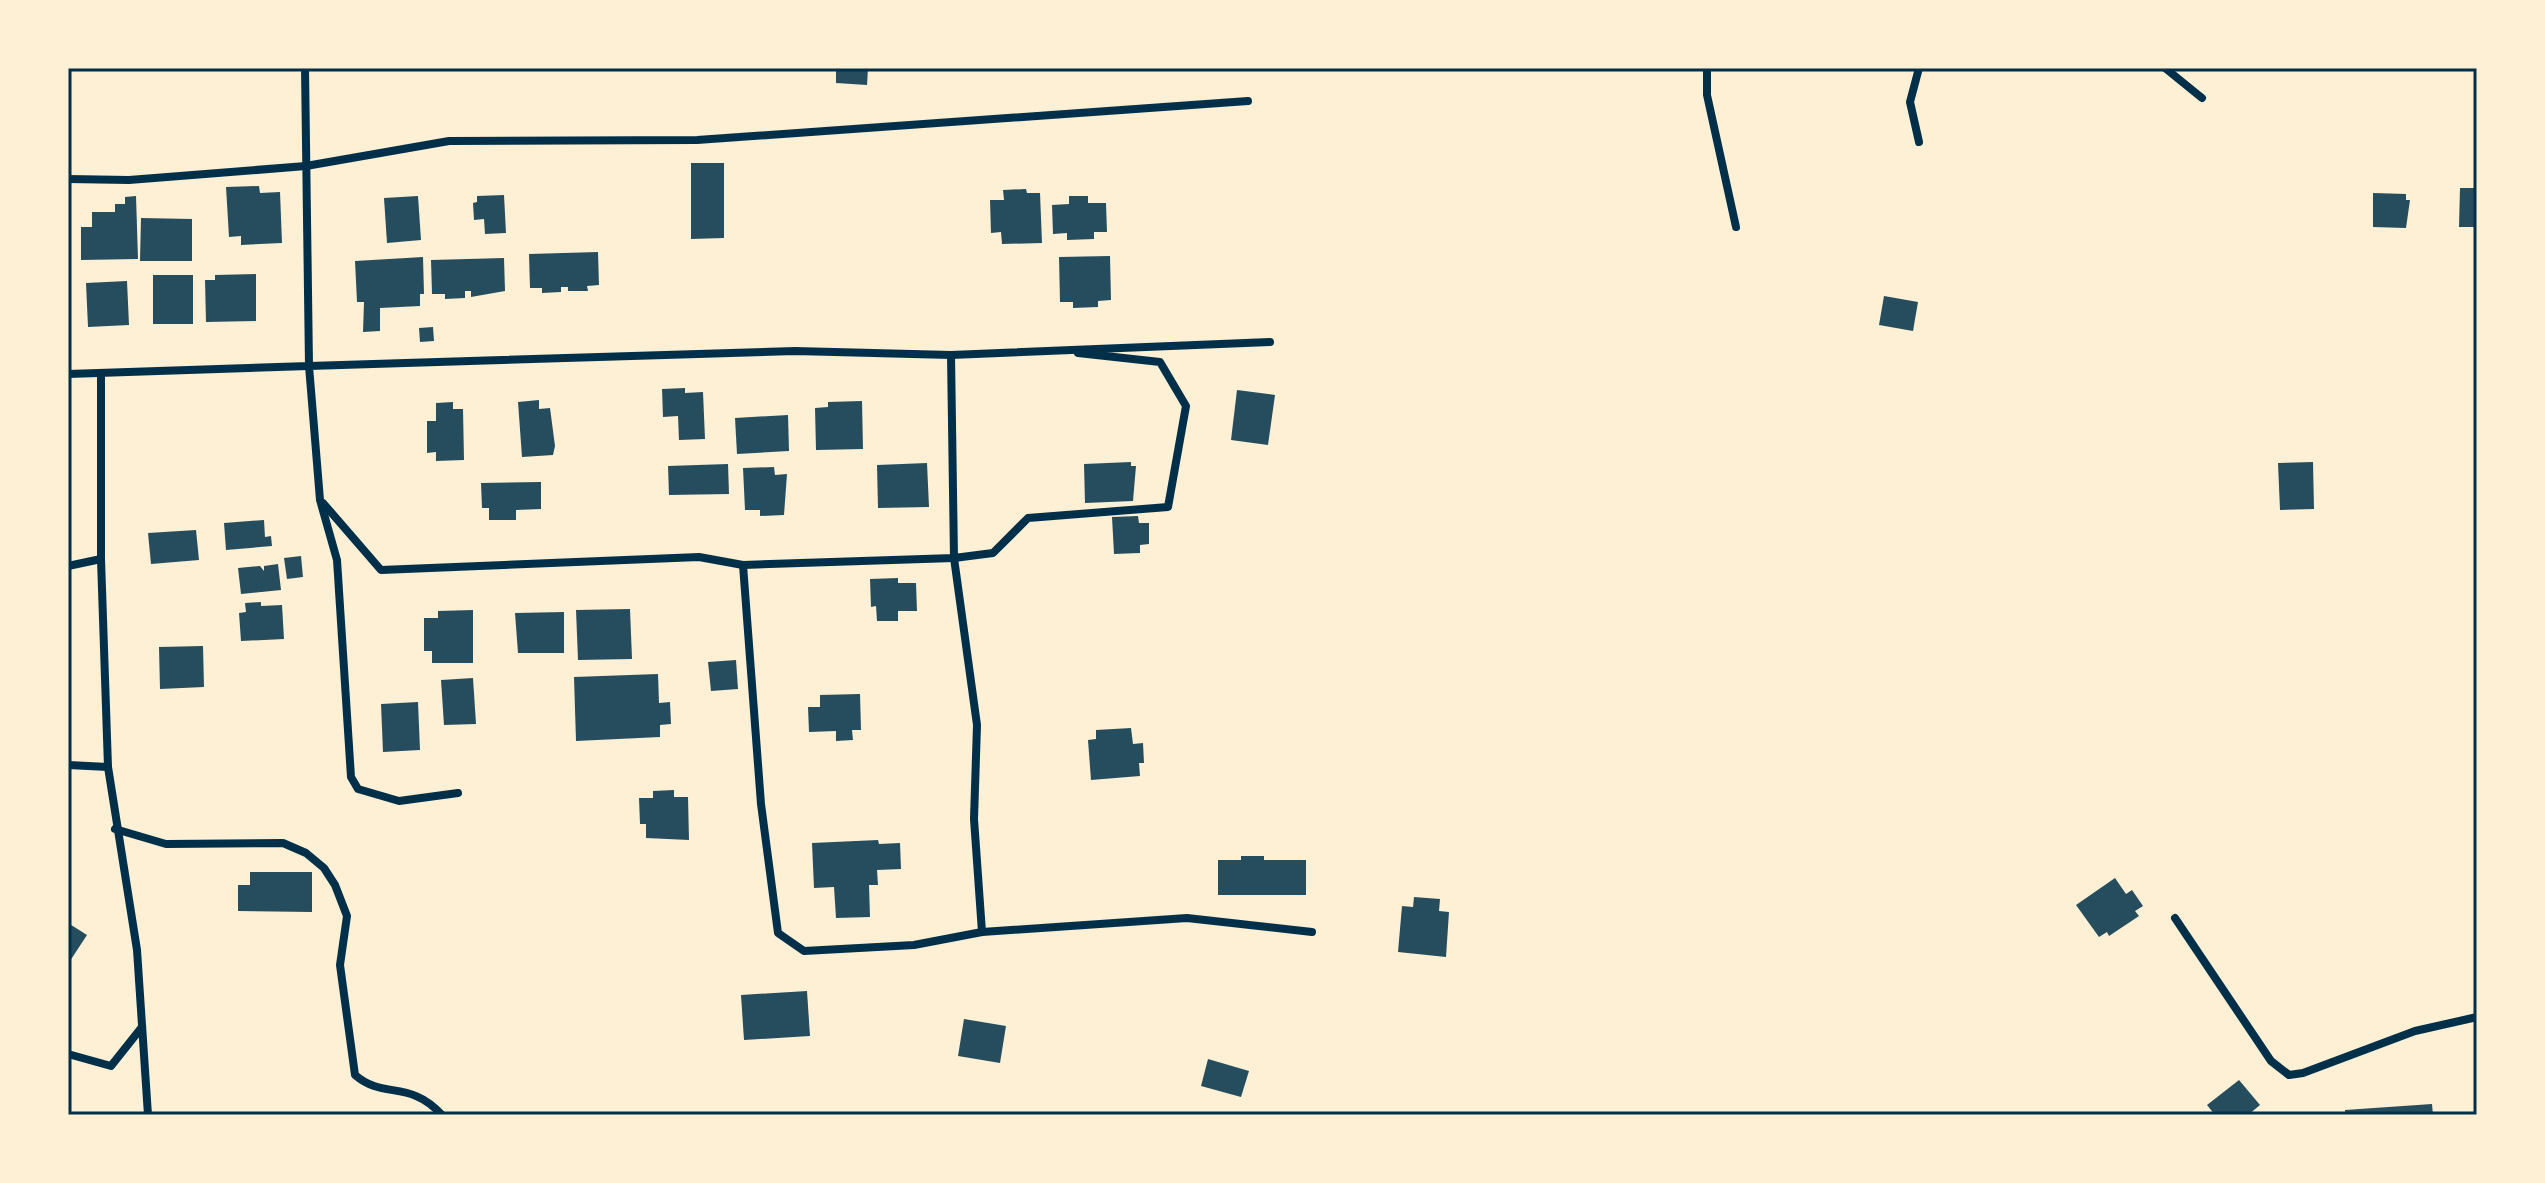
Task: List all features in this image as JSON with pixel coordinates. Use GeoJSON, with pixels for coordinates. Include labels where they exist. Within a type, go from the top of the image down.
{"type":"FeatureCollection","features":[{"type":"Feature","properties":{"kind":"street"},"geometry":{"type":"LineString","coordinates":[[305,68],[309,366],[320,500],[337,560],[351,777],[358,789],[399,801],[458,793]]}},
{"type":"Feature","properties":{"kind":"street"},"geometry":{"type":"LineString","coordinates":[[1707,68],[1707,95],[1736,227]]}},
{"type":"Feature","properties":{"kind":"street"},"geometry":{"type":"LineString","coordinates":[[1919,68],[1910,102],[1919,142]]}},
{"type":"Feature","properties":{"kind":"street"},"geometry":{"type":"LineString","coordinates":[[2165,68],[2202,98]]}},
{"type":"Feature","properties":{"kind":"street"},"geometry":{"type":"LineString","coordinates":[[68,179],[129,180],[306,166],[449,141],[697,140],[1248,101]]}},
{"type":"Feature","properties":{"kind":"street"},"geometry":{"type":"LineString","coordinates":[[68,374],[780,351],[951,355],[1270,342]]}},
{"type":"Feature","properties":{"kind":"street"},"geometry":{"type":"LineString","coordinates":[[320,500],[381,570],[699,557],[743,565],[954,558],[993,553],[1028,518],[1168,507],[1186,406],[1160,362],[1052,350]]}},
{"type":"Feature","properties":{"kind":"street"},"geometry":{"type":"LineString","coordinates":[[951,355],[954,558],[977,725],[974,819],[982,932]]}},
{"type":"Feature","properties":{"kind":"street"},"geometry":{"type":"LineString","coordinates":[[101,373],[101,559],[108,767],[115,829],[137,950],[148,1115]]}},
{"type":"Feature","properties":{"kind":"street"},"geometry":{"type":"LineString","coordinates":[[68,566],[101,559]]}},
{"type":"Feature","properties":{"kind":"street"},"geometry":{"type":"LineString","coordinates":[[743,565],[761,804],[778,933],[804,951],[914,945],[982,932],[1187,918],[1312,932]]}},
{"type":"Feature","properties":{"kind":"street"},"geometry":{"type":"LineString","coordinates":[[68,765],[108,767]]}},
{"type":"Feature","properties":{"kind":"street"},"geometry":{"type":"LineString","coordinates":[[115,829],[166,844],[283,843],[306,853],[324,868],[347,916],[340,965],[355,1075],[368,1087],[406,1090],[427,1099],[442,1115]]}},
{"type":"Feature","properties":{"kind":"street"},"geometry":{"type":"LineString","coordinates":[[2175,918],[2271,1061],[2289,1075],[2303,1073],[2415,1031],[2477,1017]]}},
{"type":"Feature","properties":{"kind":"street"},"geometry":{"type":"LineString","coordinates":[[68,1054],[111,1066],[142,1027]]}},
{"type":"Feature","properties":{"kind":"building"},"geometry":{"type":"Polygon","coordinates":[[[836,68],[868,68],[867,85],[836,83],[836,68]]]}},
{"type":"Feature","properties":{"kind":"building"},"geometry":{"type":"Polygon","coordinates":[[[691,163],[724,163],[724,238],[691,239],[691,163]]]}},
{"type":"Feature","properties":{"kind":"building"},"geometry":{"type":"Polygon","coordinates":[[[259,186],[260,193],[280,192],[282,243],[241,245],[241,236],[229,237],[226,187],[259,186]]]}},
{"type":"Feature","properties":{"kind":"building"},"geometry":{"type":"Polygon","coordinates":[[[2460,188],[2477,188],[2477,227],[2459,227],[2460,188]]]}},
{"type":"Feature","properties":{"kind":"building"},"geometry":{"type":"Polygon","coordinates":[[[1026,189],[1027,193],[1040,193],[1042,243],[1002,244],[1001,232],[991,233],[990,200],[1004,200],[1003,190],[1026,189]]]}},
{"type":"Feature","properties":{"kind":"building"},"geometry":{"type":"Polygon","coordinates":[[[2373,193],[2406,194],[2406,200],[2410,200],[2406,228],[2373,227],[2373,193]]]}},
{"type":"Feature","properties":{"kind":"building"},"geometry":{"type":"Polygon","coordinates":[[[504,195],[506,233],[485,234],[484,219],[474,220],[473,203],[477,202],[477,196],[504,195]]]}},
{"type":"Feature","properties":{"kind":"building"},"geometry":{"type":"Polygon","coordinates":[[[136,196],[138,259],[81,260],[81,227],[92,227],[92,212],[115,212],[115,204],[125,204],[125,197],[136,196]]]}},
{"type":"Feature","properties":{"kind":"building"},"geometry":{"type":"Polygon","coordinates":[[[418,196],[421,240],[387,243],[384,198],[418,196]]]}},
{"type":"Feature","properties":{"kind":"building"},"geometry":{"type":"Polygon","coordinates":[[[1069,196],[1088,196],[1088,203],[1106,203],[1107,232],[1094,232],[1094,239],[1067,240],[1067,233],[1053,234],[1052,205],[1069,204],[1069,196]]]}},
{"type":"Feature","properties":{"kind":"building"},"geometry":{"type":"Polygon","coordinates":[[[141,218],[192,219],[192,261],[140,261],[141,218]]]}},
{"type":"Feature","properties":{"kind":"building"},"geometry":{"type":"Polygon","coordinates":[[[598,252],[599,285],[587,286],[588,291],[568,291],[568,287],[561,287],[561,292],[542,293],[542,288],[530,288],[529,254],[598,252]]]}},
{"type":"Feature","properties":{"kind":"building"},"geometry":{"type":"Polygon","coordinates":[[[1110,256],[1111,300],[1098,301],[1098,307],[1073,308],[1073,302],[1060,302],[1059,257],[1110,256]]]}},
{"type":"Feature","properties":{"kind":"building"},"geometry":{"type":"Polygon","coordinates":[[[423,257],[424,294],[420,294],[420,306],[380,308],[380,331],[363,332],[364,302],[357,302],[355,261],[423,257]]]}},
{"type":"Feature","properties":{"kind":"building"},"geometry":{"type":"Polygon","coordinates":[[[504,258],[505,291],[471,297],[471,291],[465,291],[465,298],[445,299],[445,294],[432,294],[431,260],[504,258]]]}},
{"type":"Feature","properties":{"kind":"building"},"geometry":{"type":"Polygon","coordinates":[[[256,274],[256,321],[206,322],[205,280],[215,280],[215,275],[256,274]]]}},
{"type":"Feature","properties":{"kind":"building"},"geometry":{"type":"Polygon","coordinates":[[[153,275],[193,275],[193,324],[153,324],[153,275]]]}},
{"type":"Feature","properties":{"kind":"building"},"geometry":{"type":"Polygon","coordinates":[[[127,281],[129,325],[88,327],[86,283],[127,281]]]}},
{"type":"Feature","properties":{"kind":"building"},"geometry":{"type":"Polygon","coordinates":[[[1884,296],[1918,302],[1913,331],[1879,325],[1884,296]]]}},
{"type":"Feature","properties":{"kind":"building"},"geometry":{"type":"Polygon","coordinates":[[[433,327],[434,341],[420,342],[419,328],[433,327]]]}},
{"type":"Feature","properties":{"kind":"building"},"geometry":{"type":"Polygon","coordinates":[[[685,388],[685,393],[703,392],[705,439],[679,440],[678,416],[663,417],[662,389],[685,388]]]}},
{"type":"Feature","properties":{"kind":"building"},"geometry":{"type":"Polygon","coordinates":[[[1237,390],[1275,395],[1268,445],[1231,440],[1237,390]]]}},
{"type":"Feature","properties":{"kind":"building"},"geometry":{"type":"Polygon","coordinates":[[[539,400],[539,409],[550,408],[555,446],[553,455],[522,457],[518,402],[539,400]]]}},
{"type":"Feature","properties":{"kind":"building"},"geometry":{"type":"Polygon","coordinates":[[[862,401],[863,449],[816,450],[815,408],[828,407],[828,402],[862,401]]]}},
{"type":"Feature","properties":{"kind":"building"},"geometry":{"type":"Polygon","coordinates":[[[453,402],[453,409],[463,409],[464,460],[436,461],[436,452],[427,453],[427,421],[436,421],[436,403],[453,402]]]}},
{"type":"Feature","properties":{"kind":"building"},"geometry":{"type":"Polygon","coordinates":[[[788,415],[789,451],[737,454],[735,418],[788,415]]]}},
{"type":"Feature","properties":{"kind":"building"},"geometry":{"type":"Polygon","coordinates":[[[1131,462],[1131,466],[1136,466],[1133,501],[1085,503],[1084,464],[1131,462]]]}},
{"type":"Feature","properties":{"kind":"building"},"geometry":{"type":"Polygon","coordinates":[[[2313,462],[2314,509],[2280,510],[2278,463],[2313,462]]]}},
{"type":"Feature","properties":{"kind":"building"},"geometry":{"type":"Polygon","coordinates":[[[927,463],[929,507],[878,508],[877,465],[927,463]]]}},
{"type":"Feature","properties":{"kind":"building"},"geometry":{"type":"Polygon","coordinates":[[[728,464],[729,494],[669,495],[668,466],[728,464]]]}},
{"type":"Feature","properties":{"kind":"building"},"geometry":{"type":"Polygon","coordinates":[[[774,467],[775,475],[787,474],[784,515],[760,516],[760,510],[745,510],[743,468],[774,467]]]}},
{"type":"Feature","properties":{"kind":"building"},"geometry":{"type":"Polygon","coordinates":[[[541,482],[541,509],[516,510],[516,520],[489,520],[489,508],[482,508],[481,483],[541,482]]]}},
{"type":"Feature","properties":{"kind":"building"},"geometry":{"type":"Polygon","coordinates":[[[1138,516],[1139,523],[1149,523],[1149,544],[1140,545],[1140,553],[1114,554],[1112,517],[1138,516]]]}},
{"type":"Feature","properties":{"kind":"building"},"geometry":{"type":"Polygon","coordinates":[[[264,520],[265,537],[271,536],[272,546],[226,550],[224,523],[264,520]]]}},
{"type":"Feature","properties":{"kind":"building"},"geometry":{"type":"Polygon","coordinates":[[[196,530],[199,560],[151,564],[148,533],[196,530]]]}},
{"type":"Feature","properties":{"kind":"building"},"geometry":{"type":"Polygon","coordinates":[[[301,556],[303,577],[287,579],[284,558],[301,556]]]}},
{"type":"Feature","properties":{"kind":"building"},"geometry":{"type":"Polygon","coordinates":[[[278,564],[281,590],[241,594],[238,568],[260,566],[264,571],[264,566],[278,564]]]}},
{"type":"Feature","properties":{"kind":"building"},"geometry":{"type":"Polygon","coordinates":[[[898,578],[898,583],[916,583],[917,611],[898,611],[898,621],[877,621],[876,606],[871,607],[870,579],[898,578]]]}},
{"type":"Feature","properties":{"kind":"building"},"geometry":{"type":"Polygon","coordinates":[[[261,602],[261,606],[282,605],[284,639],[241,641],[239,613],[246,612],[245,603],[261,602]]]}},
{"type":"Feature","properties":{"kind":"building"},"geometry":{"type":"Polygon","coordinates":[[[630,609],[632,659],[578,660],[576,610],[630,609]]]}},
{"type":"Feature","properties":{"kind":"building"},"geometry":{"type":"Polygon","coordinates":[[[473,610],[473,663],[432,663],[432,651],[424,651],[424,618],[438,618],[438,611],[473,610]]]}},
{"type":"Feature","properties":{"kind":"building"},"geometry":{"type":"Polygon","coordinates":[[[564,612],[564,653],[518,653],[515,613],[564,612]]]}},
{"type":"Feature","properties":{"kind":"building"},"geometry":{"type":"Polygon","coordinates":[[[203,646],[204,687],[160,689],[159,647],[203,646]]]}},
{"type":"Feature","properties":{"kind":"building"},"geometry":{"type":"Polygon","coordinates":[[[736,660],[738,689],[711,691],[708,662],[736,660]]]}},
{"type":"Feature","properties":{"kind":"building"},"geometry":{"type":"Polygon","coordinates":[[[658,674],[659,703],[670,702],[671,724],[660,725],[660,737],[576,741],[574,677],[658,674]]]}},
{"type":"Feature","properties":{"kind":"building"},"geometry":{"type":"Polygon","coordinates":[[[473,678],[476,724],[444,725],[441,680],[473,678]]]}},
{"type":"Feature","properties":{"kind":"building"},"geometry":{"type":"Polygon","coordinates":[[[860,694],[861,730],[852,730],[853,740],[836,741],[836,731],[809,732],[808,707],[820,707],[820,695],[860,694]]]}},
{"type":"Feature","properties":{"kind":"building"},"geometry":{"type":"Polygon","coordinates":[[[418,702],[420,750],[383,752],[381,704],[418,702]]]}},
{"type":"Feature","properties":{"kind":"building"},"geometry":{"type":"Polygon","coordinates":[[[1131,728],[1133,744],[1143,743],[1144,763],[1139,763],[1140,776],[1091,780],[1088,740],[1096,739],[1096,730],[1131,728]]]}},
{"type":"Feature","properties":{"kind":"building"},"geometry":{"type":"Polygon","coordinates":[[[674,790],[674,797],[688,797],[689,840],[646,838],[646,824],[640,824],[639,798],[653,798],[653,791],[674,790]]]}},
{"type":"Feature","properties":{"kind":"building"},"geometry":{"type":"Polygon","coordinates":[[[878,840],[879,844],[900,843],[901,869],[877,870],[878,885],[869,885],[870,917],[836,918],[834,887],[814,888],[812,843],[878,840]]]}},
{"type":"Feature","properties":{"kind":"building"},"geometry":{"type":"Polygon","coordinates":[[[1241,856],[1264,856],[1264,860],[1306,860],[1306,895],[1218,895],[1218,860],[1241,860],[1241,856]]]}},
{"type":"Feature","properties":{"kind":"building"},"geometry":{"type":"Polygon","coordinates":[[[250,872],[312,872],[312,912],[238,911],[238,885],[250,885],[250,872]]]}},
{"type":"Feature","properties":{"kind":"building"},"geometry":{"type":"Polygon","coordinates":[[[2115,878],[2126,894],[2132,890],[2143,906],[2135,911],[2139,916],[2109,936],[2107,932],[2099,937],[2076,905],[2115,878]]]}},
{"type":"Feature","properties":{"kind":"building"},"geometry":{"type":"Polygon","coordinates":[[[1414,897],[1440,899],[1439,911],[1449,912],[1446,957],[1398,952],[1402,906],[1413,907],[1414,897]]]}},
{"type":"Feature","properties":{"kind":"building"},"geometry":{"type":"Polygon","coordinates":[[[68,923],[87,935],[68,964],[68,923]]]}},
{"type":"Feature","properties":{"kind":"building"},"geometry":{"type":"Polygon","coordinates":[[[807,991],[810,1036],[744,1040],[741,995],[807,991]]]}},
{"type":"Feature","properties":{"kind":"building"},"geometry":{"type":"Polygon","coordinates":[[[964,1019],[1006,1026],[1000,1063],[958,1056],[964,1019]]]}},
{"type":"Feature","properties":{"kind":"building"},"geometry":{"type":"Polygon","coordinates":[[[1208,1059],[1249,1071],[1241,1097],[1201,1086],[1208,1059]]]}},
{"type":"Feature","properties":{"kind":"building"},"geometry":{"type":"Polygon","coordinates":[[[2239,1080],[2260,1105],[2248,1115],[2215,1115],[2207,1105],[2239,1080]]]}},
{"type":"Feature","properties":{"kind":"building"},"geometry":{"type":"Polygon","coordinates":[[[2432,1104],[2433,1115],[2345,1115],[2345,1110],[2432,1104]]]}}]}
